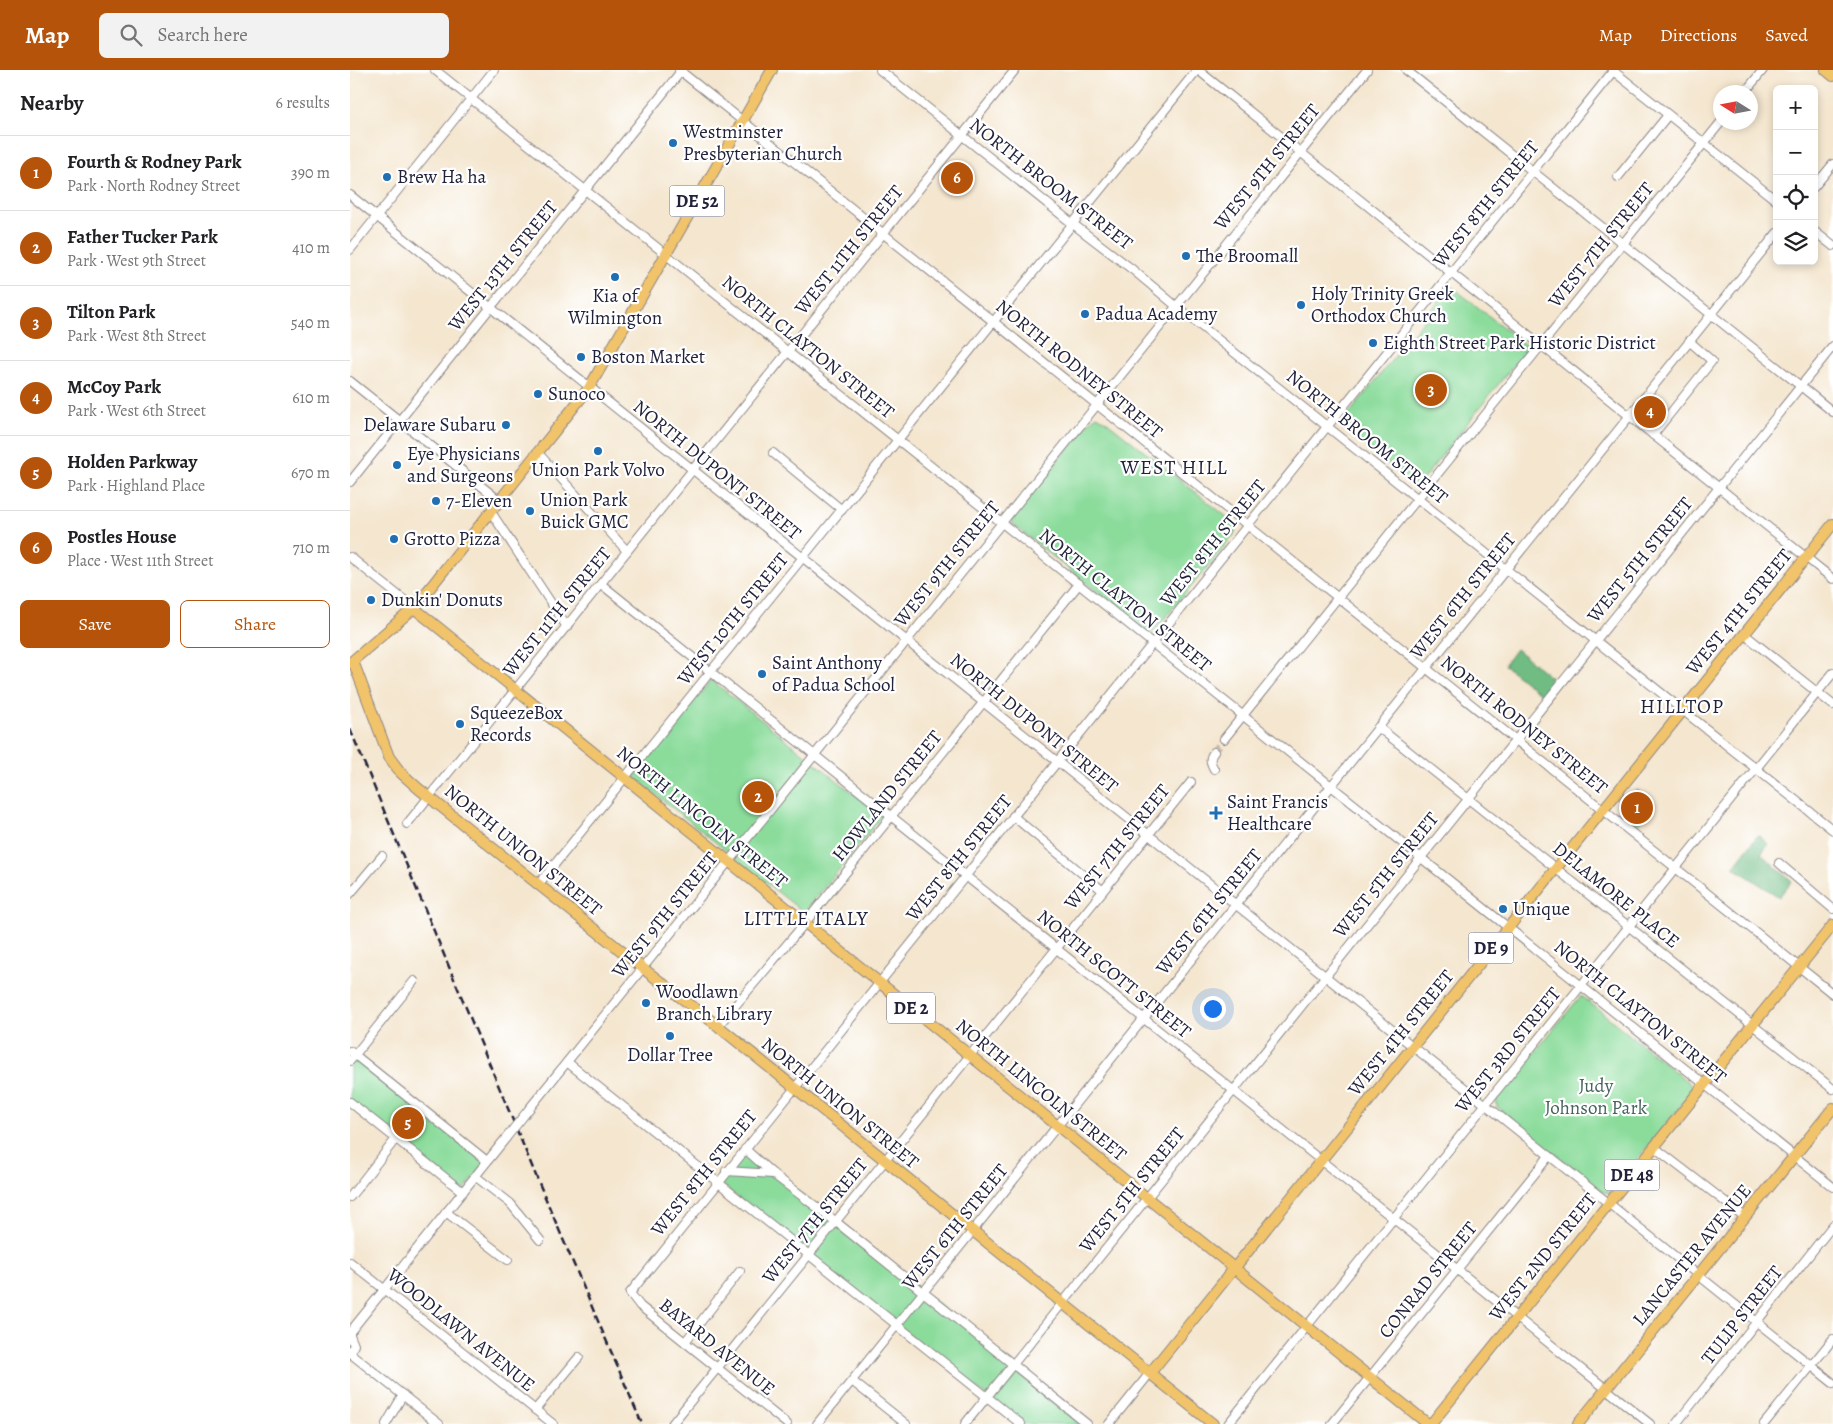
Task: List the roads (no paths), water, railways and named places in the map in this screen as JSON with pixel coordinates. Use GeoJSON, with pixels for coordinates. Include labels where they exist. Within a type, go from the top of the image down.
{"type":"FeatureCollection","features":[{"type":"Feature","properties":{"kind":"main road","name":"DE 52"},"geometry":{"type":"LineString","coordinates":[[351,662],[414,608],[589,388],[772,70]]}},
{"type":"Feature","properties":{"kind":"main road"},"geometry":{"type":"LineString","coordinates":[[1826,70],[1833,76]]}},
{"type":"Feature","properties":{"kind":"main road","name":"WEST 4TH STREET"},"geometry":{"type":"LineString","coordinates":[[1150,1373],[1833,524]]}},
{"type":"Feature","properties":{"kind":"main road","name":"NORTH LINCOLN STREET"},"geometry":{"type":"LineString","coordinates":[[414,608],[1430,1424]]}},
{"type":"Feature","properties":{"kind":"main road","name":"NORTH UNION STREET"},"geometry":{"type":"LineString","coordinates":[[351,662],[390,760],[401,773],[429,798],[718,1026],[1212,1424]]}},
{"type":"Feature","properties":{"kind":"main road","name":"WEST 2ND STREET"},"geometry":{"type":"LineString","coordinates":[[1430,1424],[1833,926]]}},
{"type":"Feature","properties":{"kind":"main road","name":"LANCASTER AVENUE"},"geometry":{"type":"LineString","coordinates":[[1578,1424],[1833,1108]]}},
{"type":"Feature","properties":{"kind":"street","name":"NORTH CLAYTON STREET"},"geometry":{"type":"LineString","coordinates":[[435,70],[1833,1187]]}},
{"type":"Feature","properties":{"kind":"street"},"geometry":{"type":"LineString","coordinates":[[350,250],[494,70]]}},
{"type":"Feature","properties":{"kind":"street","name":"NORTH RODNEY STREET"},"geometry":{"type":"LineString","coordinates":[[681,70],[1833,994]]}},
{"type":"Feature","properties":{"kind":"street","name":"WEST 13TH STREET"},"geometry":{"type":"LineString","coordinates":[[350,482],[681,70]]}},
{"type":"Feature","properties":{"kind":"street","name":"NORTH BROOM STREET"},"geometry":{"type":"LineString","coordinates":[[880,70],[1833,830]]}},
{"type":"Feature","properties":{"kind":"street","name":"WEST 11TH STREET"},"geometry":{"type":"LineString","coordinates":[[407,824],[1014,70]]}},
{"type":"Feature","properties":{"kind":"street"},"geometry":{"type":"LineString","coordinates":[[1198,70],[1833,579]]}},
{"type":"Feature","properties":{"kind":"street","name":"WEST 10TH STREET"},"geometry":{"type":"LineString","coordinates":[[538,885],[1198,70]]}},
{"type":"Feature","properties":{"kind":"street","name":"WEST 9TH STREET"},"geometry":{"type":"LineString","coordinates":[[350,1333],[1367,70]]}},
{"type":"Feature","properties":{"kind":"street"},"geometry":{"type":"LineString","coordinates":[[1406,70],[1833,412]]}},
{"type":"Feature","properties":{"kind":"street"},"geometry":{"type":"LineString","coordinates":[[1613,70],[1773,198]]}},
{"type":"Feature","properties":{"kind":"street","name":"WEST 8TH STREET"},"geometry":{"type":"LineString","coordinates":[[630,1292],[1533,172],[1613,70]]}},
{"type":"Feature","properties":{"kind":"street"},"geometry":{"type":"LineString","coordinates":[[1751,85],[1763,70]]}},
{"type":"Feature","properties":{"kind":"street"},"geometry":{"type":"LineString","coordinates":[[1618,177],[1668,115]]}},
{"type":"Feature","properties":{"kind":"street","name":"WEST 7TH STREET"},"geometry":{"type":"LineString","coordinates":[[1224,739],[1715,130]]}},
{"type":"Feature","properties":{"kind":"street"},"geometry":{"type":"LineString","coordinates":[[1818,182],[1833,164]]}},
{"type":"Feature","properties":{"kind":"street","name":"NORTH DUPONT STREET"},"geometry":{"type":"LineString","coordinates":[[350,195],[692,471],[1833,1383]]}},
{"type":"Feature","properties":{"kind":"street"},"geometry":{"type":"LineString","coordinates":[[1818,234],[1833,246]]}},
{"type":"Feature","properties":{"kind":"street","name":"WEST 6TH STREET"},"geometry":{"type":"LineString","coordinates":[[817,1424],[1773,238]]}},
{"type":"Feature","properties":{"kind":"street"},"geometry":{"type":"LineString","coordinates":[[1653,435],[1712,361],[1689,341]]}},
{"type":"Feature","properties":{"kind":"street","name":"WEST 5TH STREET"},"geometry":{"type":"LineString","coordinates":[[965,1424],[1833,346]]}},
{"type":"Feature","properties":{"kind":"street"},"geometry":{"type":"LineString","coordinates":[[350,381],[500,501]]}},
{"type":"Feature","properties":{"kind":"street"},"geometry":{"type":"LineString","coordinates":[[538,453],[627,551]]}},
{"type":"Feature","properties":{"kind":"street"},"geometry":{"type":"LineString","coordinates":[[773,453],[842,510]]}},
{"type":"Feature","properties":{"kind":"street"},"geometry":{"type":"LineString","coordinates":[[491,512],[567,627]]}},
{"type":"Feature","properties":{"kind":"street","name":"NORTH LINCOLN STREET"},"geometry":{"type":"LineString","coordinates":[[350,557],[414,608]]}},
{"type":"Feature","properties":{"kind":"street","name":"NORTH SCOTT STREET"},"geometry":{"type":"LineString","coordinates":[[601,584],[1650,1424]]}},
{"type":"Feature","properties":{"kind":"street","name":"HOWLAND STREET"},"geometry":{"type":"LineString","coordinates":[[718,1026],[892,817],[1079,584]]}},
{"type":"Feature","properties":{"kind":"street"},"geometry":{"type":"LineString","coordinates":[[1744,634],[1833,705]]}},
{"type":"Feature","properties":{"kind":"street","name":"WEST 3RD STREET"},"geometry":{"type":"LineString","coordinates":[[1228,1424],[1833,673]]}},
{"type":"Feature","properties":{"kind":"street","name":"DELAMORE PLACE"},"geometry":{"type":"LineString","coordinates":[[1378,727],[1833,1089]]}},
{"type":"Feature","properties":{"kind":"street"},"geometry":{"type":"LineString","coordinates":[[1214,752],[1210,761],[1214,769]]}},
{"type":"Feature","properties":{"kind":"street","name":"WEST 7TH STREET"},"geometry":{"type":"LineString","coordinates":[[672,1424],[1147,834],[1191,782]]}},
{"type":"Feature","properties":{"kind":"street"},"geometry":{"type":"LineString","coordinates":[[1013,816],[1102,890]]}},
{"type":"Feature","properties":{"kind":"street"},"geometry":{"type":"LineString","coordinates":[[351,890],[382,856]]}},
{"type":"Feature","properties":{"kind":"street"},"geometry":{"type":"LineString","coordinates":[[1779,863],[1833,909]]}},
{"type":"Feature","properties":{"kind":"street"},"geometry":{"type":"LineString","coordinates":[[414,982],[352,1056],[421,1107],[487,1161]]}},
{"type":"Feature","properties":{"kind":"street"},"geometry":{"type":"LineString","coordinates":[[567,1062],[1020,1424]]}},
{"type":"Feature","properties":{"kind":"street"},"geometry":{"type":"LineString","coordinates":[[350,1102],[463,1192]]}},
{"type":"Feature","properties":{"kind":"street"},"geometry":{"type":"LineString","coordinates":[[350,1197],[421,1107]]}},
{"type":"Feature","properties":{"kind":"street"},"geometry":{"type":"LineString","coordinates":[[1654,1147],[1745,1216]]}},
{"type":"Feature","properties":{"kind":"street"},"geometry":{"type":"LineString","coordinates":[[745,1148],[773,1174],[835,1221],[1087,1424]]}},
{"type":"Feature","properties":{"kind":"street","name":"CONRAD STREET"},"geometry":{"type":"LineString","coordinates":[[1332,1424],[1549,1156]]}},
{"type":"Feature","properties":{"kind":"street"},"geometry":{"type":"LineString","coordinates":[[726,1171],[773,1174]]}},
{"type":"Feature","properties":{"kind":"street"},"geometry":{"type":"LineString","coordinates":[[475,1176],[510,1203],[540,1240]]}},
{"type":"Feature","properties":{"kind":"street"},"geometry":{"type":"LineString","coordinates":[[446,1212],[508,1260]]}},
{"type":"Feature","properties":{"kind":"street","name":"TULIP STREET"},"geometry":{"type":"LineString","coordinates":[[1676,1424],[1833,1225]]}},
{"type":"Feature","properties":{"kind":"street","name":"WOODLAWN AVENUE"},"geometry":{"type":"LineString","coordinates":[[350,1262],[552,1424]]}},
{"type":"Feature","properties":{"kind":"street"},"geometry":{"type":"LineString","coordinates":[[685,1342],[740,1271]]}},
{"type":"Feature","properties":{"kind":"street","name":"BAYARD AVENUE"},"geometry":{"type":"LineString","coordinates":[[630,1292],[640,1306],[787,1424]]}},
{"type":"Feature","properties":{"kind":"street"},"geometry":{"type":"LineString","coordinates":[[350,1333],[354,1344],[350,1353],[439,1424]]}},
{"type":"Feature","properties":{"kind":"street"},"geometry":{"type":"LineString","coordinates":[[1764,1424],[1833,1339]]}},
{"type":"Feature","properties":{"kind":"street"},"geometry":{"type":"LineString","coordinates":[[535,1410],[579,1357]]}},
{"type":"Feature","properties":{"kind":"street","name":"WEST 4TH STREET"},"geometry":{"type":"LineString","coordinates":[[1109,1424],[1150,1373]]}},
{"type":"Feature","properties":{"kind":"street"},"geometry":{"type":"LineString","coordinates":[[852,1381],[906,1424]]}},
{"type":"Feature","properties":{"kind":"street"},"geometry":{"type":"LineString","coordinates":[[386,1424],[403,1396]]}},
{"type":"Feature","properties":{"kind":"tunnel"},"geometry":{"type":"LineString","coordinates":[[1214,752],[1224,739]]}},
{"type":"Feature","properties":{"kind":"railway"},"geometry":{"type":"LineString","coordinates":[[350,729],[539,1183],[642,1424]]}},
{"type":"Feature","properties":{"kind":"place","name":"Westminster Presbyterian Church"},"geometry":{"type":"Point","coordinates":[673,143]}},
{"type":"Feature","properties":{"kind":"place","name":"Brew Ha ha"},"geometry":{"type":"Point","coordinates":[387,177]}},
{"type":"Feature","properties":{"kind":"place","name":"Postles House"},"geometry":{"type":"Point","coordinates":[957,178]}},
{"type":"Feature","properties":{"kind":"place","name":"The Broomall"},"geometry":{"type":"Point","coordinates":[1186,256]}},
{"type":"Feature","properties":{"kind":"place","name":"Kia of Wilmington"},"geometry":{"type":"Point","coordinates":[615,277]}},
{"type":"Feature","properties":{"kind":"place","name":"Holy Trinity Greek Orthodox Church"},"geometry":{"type":"Point","coordinates":[1301,305]}},
{"type":"Feature","properties":{"kind":"place","name":"Padua Academy"},"geometry":{"type":"Point","coordinates":[1085,314]}},
{"type":"Feature","properties":{"kind":"place","name":"Eighth Street Park Historic District"},"geometry":{"type":"Point","coordinates":[1373,343]}},
{"type":"Feature","properties":{"kind":"place","name":"Boston Market"},"geometry":{"type":"Point","coordinates":[581,357]}},
{"type":"Feature","properties":{"kind":"place","name":"Tilton Park"},"geometry":{"type":"Point","coordinates":[1431,390]}},
{"type":"Feature","properties":{"kind":"place","name":"Sunoco"},"geometry":{"type":"Point","coordinates":[538,394]}},
{"type":"Feature","properties":{"kind":"place","name":"McCoy Park"},"geometry":{"type":"Point","coordinates":[1650,412]}},
{"type":"Feature","properties":{"kind":"place","name":"Delaware Subaru"},"geometry":{"type":"Point","coordinates":[506,425]}},
{"type":"Feature","properties":{"kind":"place","name":"Union Park Volvo"},"geometry":{"type":"Point","coordinates":[598,451]}},
{"type":"Feature","properties":{"kind":"place","name":"Eye Physicians and Surgeons"},"geometry":{"type":"Point","coordinates":[397,465]}},
{"type":"Feature","properties":{"kind":"place","name":"7-Eleven"},"geometry":{"type":"Point","coordinates":[436,501]}},
{"type":"Feature","properties":{"kind":"place","name":"Union Park Buick GMC"},"geometry":{"type":"Point","coordinates":[530,511]}},
{"type":"Feature","properties":{"kind":"place","name":"Grotto Pizza"},"geometry":{"type":"Point","coordinates":[394,539]}},
{"type":"Feature","properties":{"kind":"place","name":"Dunkin' Donuts"},"geometry":{"type":"Point","coordinates":[371,600]}},
{"type":"Feature","properties":{"kind":"place","name":"Saint Anthony of Padua School"},"geometry":{"type":"Point","coordinates":[762,674]}},
{"type":"Feature","properties":{"kind":"place","name":"SqueezeBox Records"},"geometry":{"type":"Point","coordinates":[460,724]}},
{"type":"Feature","properties":{"kind":"place","name":"Father Tucker Park"},"geometry":{"type":"Point","coordinates":[758,797]}},
{"type":"Feature","properties":{"kind":"place","name":"Fourth & Rodney Park"},"geometry":{"type":"Point","coordinates":[1637,808]}},
{"type":"Feature","properties":{"kind":"place","name":"Saint Francis Healthcare"},"geometry":{"type":"Point","coordinates":[1216,813]}},
{"type":"Feature","properties":{"kind":"place","name":"Unique"},"geometry":{"type":"Point","coordinates":[1503,909]}},
{"type":"Feature","properties":{"kind":"place","name":"Woodlawn Branch Library"},"geometry":{"type":"Point","coordinates":[646,1003]}},
{"type":"Feature","properties":{"kind":"place","name":"Dollar Tree"},"geometry":{"type":"Point","coordinates":[670,1036]}},
{"type":"Feature","properties":{"kind":"place","name":"Holden Parkway"},"geometry":{"type":"Point","coordinates":[408,1123]}},
{"type":"Feature","properties":{"kind":"district","name":"WEST HILL"},"geometry":{"type":"Point","coordinates":[1174,467]}},
{"type":"Feature","properties":{"kind":"district","name":"HILLTOP"},"geometry":{"type":"Point","coordinates":[1682,706]}},
{"type":"Feature","properties":{"kind":"district","name":"LITTLE ITALY"},"geometry":{"type":"Point","coordinates":[806,918]}},
{"type":"Feature","properties":{"kind":"park label","name":"Judy Johnson Park"},"geometry":{"type":"Point","coordinates":[1596,1097]}}]}
